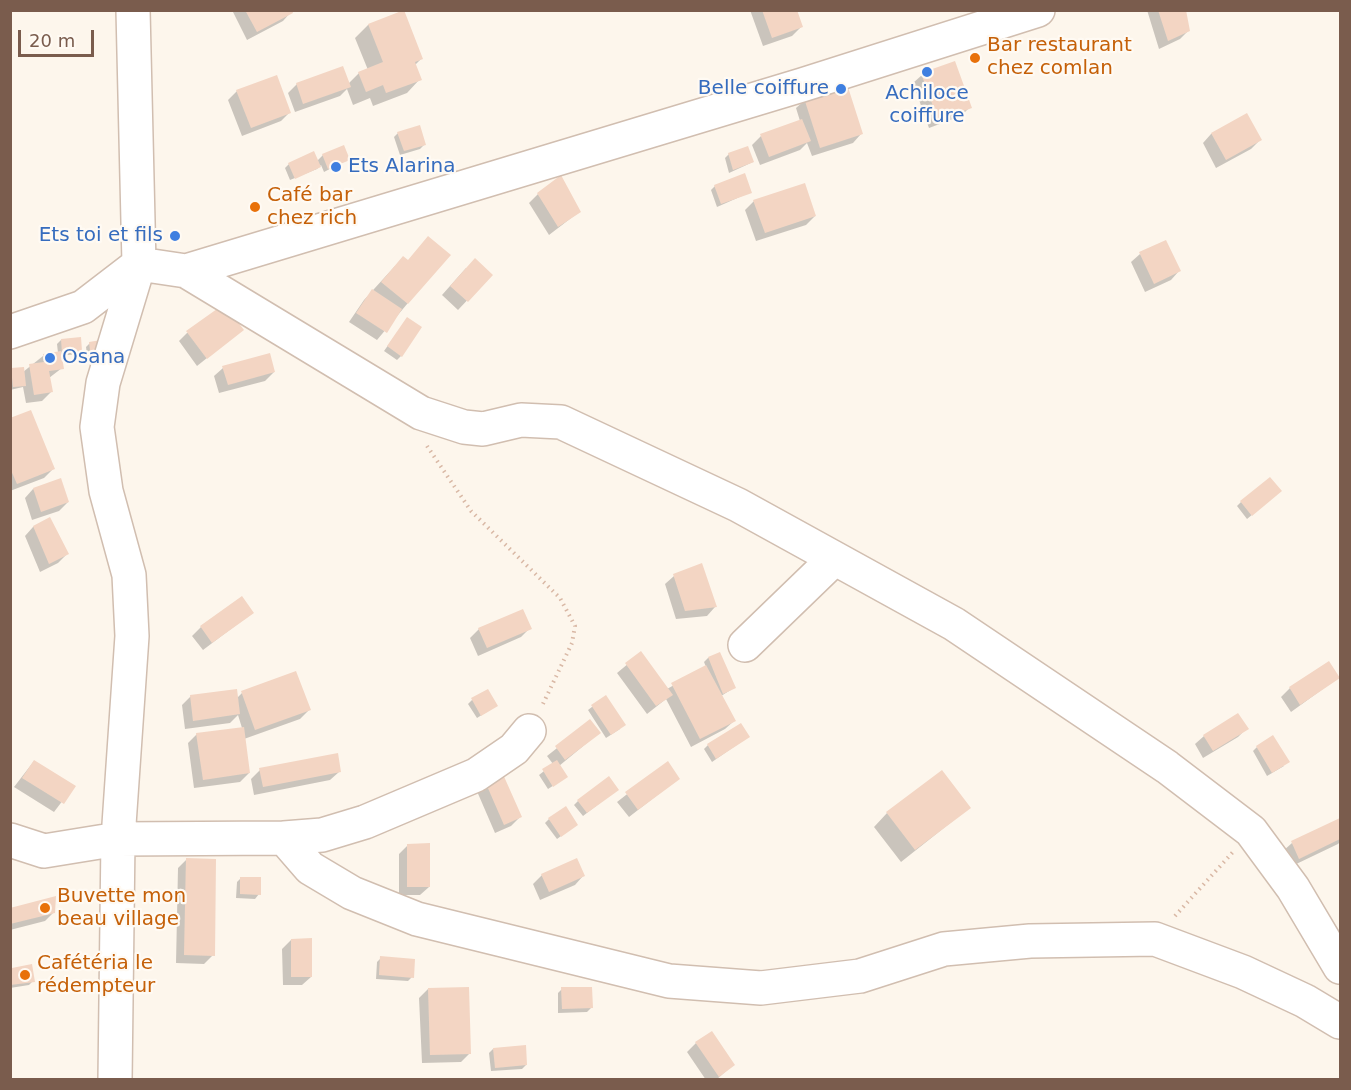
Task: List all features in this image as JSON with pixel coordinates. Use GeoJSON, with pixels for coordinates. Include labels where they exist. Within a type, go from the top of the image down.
{"type":"FeatureCollection","features":[{"type":"Feature","properties":{"kind":"street"},"geometry":{"type":"LineString","coordinates":[[115,1080],[118,839],[131,626],[129,575],[106,491],[97,428],[103,383],[139,264],[133,10]]}},
{"type":"Feature","properties":{"kind":"street"},"geometry":{"type":"LineString","coordinates":[[186,271],[802,85],[1038,10]]}},
{"type":"Feature","properties":{"kind":"street"},"geometry":{"type":"LineString","coordinates":[[10,332],[83,307],[139,264],[186,271],[421,413],[464,427],[483,429],[521,420],[561,422],[738,505],[954,624],[1167,767],[1251,831],[1293,888],[1341,967]]}},
{"type":"Feature","properties":{"kind":"street"},"geometry":{"type":"LineString","coordinates":[[745,645],[834,559]]}},
{"type":"Feature","properties":{"kind":"street"},"geometry":{"type":"LineString","coordinates":[[10,840],[44,850],[118,839],[284,838],[322,835],[365,822],[476,775],[514,749],[529,731]]}},
{"type":"Feature","properties":{"kind":"street"},"geometry":{"type":"LineString","coordinates":[[284,838],[310,868],[352,892],[417,919],[669,981],[761,988],[860,976],[944,950],[1030,941],[1155,939],[1243,972],[1305,1001],[1341,1022]]}},
{"type":"Feature","properties":{"kind":"path"},"geometry":{"type":"LineString","coordinates":[[421,413],[428,451],[471,511],[560,598],[575,626],[572,643],[529,731]]}},
{"type":"Feature","properties":{"kind":"path"},"geometry":{"type":"LineString","coordinates":[[1155,939],[1251,831]]}},
{"type":"Feature","properties":{"kind":"building"},"geometry":{"type":"Polygon","coordinates":[[[245,10],[292,10],[293,13],[257,32],[245,10]]]}},
{"type":"Feature","properties":{"kind":"building"},"geometry":{"type":"Polygon","coordinates":[[[404,10],[423,59],[415,62],[422,80],[386,93],[383,85],[366,92],[358,72],[383,62],[368,24],[404,10]]]}},
{"type":"Feature","properties":{"kind":"building"},"geometry":{"type":"Polygon","coordinates":[[[762,10],[797,10],[803,27],[772,38],[762,10]]]}},
{"type":"Feature","properties":{"kind":"building"},"geometry":{"type":"Polygon","coordinates":[[[1158,10],[1186,10],[1190,31],[1168,41],[1158,10]]]}},
{"type":"Feature","properties":{"kind":"building"},"geometry":{"type":"Polygon","coordinates":[[[955,61],[972,108],[938,120],[921,73],[955,61]]]}},
{"type":"Feature","properties":{"kind":"building"},"geometry":{"type":"Polygon","coordinates":[[[343,66],[351,87],[303,104],[296,83],[343,66]]]}},
{"type":"Feature","properties":{"kind":"building"},"geometry":{"type":"Polygon","coordinates":[[[277,75],[291,113],[251,128],[236,90],[277,75]]]}},
{"type":"Feature","properties":{"kind":"building"},"geometry":{"type":"Polygon","coordinates":[[[847,84],[863,134],[820,148],[804,98],[847,84]]]}},
{"type":"Feature","properties":{"kind":"building"},"geometry":{"type":"Polygon","coordinates":[[[1247,113],[1262,140],[1226,160],[1211,133],[1247,113]]]}},
{"type":"Feature","properties":{"kind":"building"},"geometry":{"type":"Polygon","coordinates":[[[802,119],[811,141],[769,157],[760,134],[802,119]]]}},
{"type":"Feature","properties":{"kind":"building"},"geometry":{"type":"Polygon","coordinates":[[[420,125],[426,145],[404,151],[397,132],[420,125]]]}},
{"type":"Feature","properties":{"kind":"building"},"geometry":{"type":"Polygon","coordinates":[[[344,145],[350,160],[328,169],[322,154],[344,145]]]}},
{"type":"Feature","properties":{"kind":"building"},"geometry":{"type":"Polygon","coordinates":[[[748,146],[754,162],[733,170],[728,153],[748,146]]]}},
{"type":"Feature","properties":{"kind":"building"},"geometry":{"type":"Polygon","coordinates":[[[314,151],[321,167],[295,179],[288,163],[314,151]]]}},
{"type":"Feature","properties":{"kind":"building"},"geometry":{"type":"Polygon","coordinates":[[[745,173],[752,193],[721,204],[714,185],[745,173]]]}},
{"type":"Feature","properties":{"kind":"building"},"geometry":{"type":"Polygon","coordinates":[[[561,175],[581,212],[558,227],[537,193],[561,175]]]}},
{"type":"Feature","properties":{"kind":"building"},"geometry":{"type":"Polygon","coordinates":[[[805,183],[816,216],[765,233],[753,200],[805,183]]]}},
{"type":"Feature","properties":{"kind":"building"},"geometry":{"type":"Polygon","coordinates":[[[428,236],[451,255],[408,304],[381,282],[403,256],[408,260],[428,236]]]}},
{"type":"Feature","properties":{"kind":"building"},"geometry":{"type":"Polygon","coordinates":[[[1166,240],[1181,271],[1154,284],[1139,252],[1166,240]]]}},
{"type":"Feature","properties":{"kind":"building"},"geometry":{"type":"Polygon","coordinates":[[[475,258],[493,275],[468,302],[450,286],[475,258]]]}},
{"type":"Feature","properties":{"kind":"building"},"geometry":{"type":"Polygon","coordinates":[[[372,289],[402,309],[387,333],[356,313],[372,289]]]}},
{"type":"Feature","properties":{"kind":"building"},"geometry":{"type":"Polygon","coordinates":[[[224,304],[244,330],[207,359],[186,331],[224,304]]]}},
{"type":"Feature","properties":{"kind":"building"},"geometry":{"type":"Polygon","coordinates":[[[407,317],[422,327],[402,357],[387,346],[407,317]]]}},
{"type":"Feature","properties":{"kind":"building"},"geometry":{"type":"Polygon","coordinates":[[[81,337],[82,351],[62,353],[61,339],[81,337]]]}},
{"type":"Feature","properties":{"kind":"building"},"geometry":{"type":"Polygon","coordinates":[[[107,339],[110,356],[91,358],[89,342],[107,339]]]}},
{"type":"Feature","properties":{"kind":"building"},"geometry":{"type":"Polygon","coordinates":[[[61,351],[64,369],[49,371],[53,392],[34,395],[29,364],[44,362],[43,354],[61,351]]]}},
{"type":"Feature","properties":{"kind":"building"},"geometry":{"type":"Polygon","coordinates":[[[270,353],[275,372],[228,385],[222,366],[270,353]]]}},
{"type":"Feature","properties":{"kind":"building"},"geometry":{"type":"Polygon","coordinates":[[[24,367],[26,386],[13,387],[11,368],[24,367]]]}},
{"type":"Feature","properties":{"kind":"building"},"geometry":{"type":"Polygon","coordinates":[[[31,410],[55,469],[17,484],[10,468],[10,418],[31,410]]]}},
{"type":"Feature","properties":{"kind":"building"},"geometry":{"type":"Polygon","coordinates":[[[1270,477],[1282,491],[1252,516],[1240,501],[1270,477]]]}},
{"type":"Feature","properties":{"kind":"building"},"geometry":{"type":"Polygon","coordinates":[[[61,478],[69,502],[41,512],[33,488],[61,478]]]}},
{"type":"Feature","properties":{"kind":"building"},"geometry":{"type":"Polygon","coordinates":[[[50,517],[69,554],[49,564],[33,526],[50,517]]]}},
{"type":"Feature","properties":{"kind":"building"},"geometry":{"type":"Polygon","coordinates":[[[702,563],[717,607],[685,611],[673,574],[702,563]]]}},
{"type":"Feature","properties":{"kind":"building"},"geometry":{"type":"Polygon","coordinates":[[[242,596],[254,613],[212,643],[200,626],[242,596]]]}},
{"type":"Feature","properties":{"kind":"building"},"geometry":{"type":"Polygon","coordinates":[[[523,609],[532,629],[487,648],[478,628],[523,609]]]}},
{"type":"Feature","properties":{"kind":"building"},"geometry":{"type":"Polygon","coordinates":[[[641,651],[673,695],[656,706],[625,663],[641,651]]]}},
{"type":"Feature","properties":{"kind":"building"},"geometry":{"type":"Polygon","coordinates":[[[720,652],[736,688],[723,694],[708,657],[720,652]]]}},
{"type":"Feature","properties":{"kind":"building"},"geometry":{"type":"Polygon","coordinates":[[[1329,661],[1340,678],[1300,705],[1289,687],[1329,661]]]}},
{"type":"Feature","properties":{"kind":"building"},"geometry":{"type":"Polygon","coordinates":[[[706,665],[736,721],[700,739],[671,683],[706,665]]]}},
{"type":"Feature","properties":{"kind":"building"},"geometry":{"type":"Polygon","coordinates":[[[296,671],[311,710],[255,730],[241,691],[296,671]]]}},
{"type":"Feature","properties":{"kind":"building"},"geometry":{"type":"Polygon","coordinates":[[[237,689],[240,714],[193,721],[190,695],[237,689]]]}},
{"type":"Feature","properties":{"kind":"building"},"geometry":{"type":"Polygon","coordinates":[[[488,689],[498,706],[481,716],[471,698],[488,689]]]}},
{"type":"Feature","properties":{"kind":"building"},"geometry":{"type":"Polygon","coordinates":[[[606,695],[626,725],[611,735],[591,705],[606,695]]]}},
{"type":"Feature","properties":{"kind":"building"},"geometry":{"type":"Polygon","coordinates":[[[1238,713],[1249,729],[1213,751],[1203,735],[1238,713]]]}},
{"type":"Feature","properties":{"kind":"building"},"geometry":{"type":"Polygon","coordinates":[[[590,719],[601,733],[565,760],[555,746],[590,719]]]}},
{"type":"Feature","properties":{"kind":"building"},"geometry":{"type":"Polygon","coordinates":[[[741,723],[750,737],[716,759],[707,744],[741,723]]]}},
{"type":"Feature","properties":{"kind":"building"},"geometry":{"type":"Polygon","coordinates":[[[244,727],[250,773],[203,780],[196,733],[244,727]]]}},
{"type":"Feature","properties":{"kind":"building"},"geometry":{"type":"Polygon","coordinates":[[[1273,735],[1290,762],[1272,773],[1256,746],[1273,735]]]}},
{"type":"Feature","properties":{"kind":"building"},"geometry":{"type":"Polygon","coordinates":[[[338,753],[341,772],[263,787],[259,768],[338,753]]]}},
{"type":"Feature","properties":{"kind":"building"},"geometry":{"type":"Polygon","coordinates":[[[34,760],[76,786],[64,804],[22,778],[34,760]]]}},
{"type":"Feature","properties":{"kind":"building"},"geometry":{"type":"Polygon","coordinates":[[[557,760],[568,777],[553,787],[542,769],[557,760]]]}},
{"type":"Feature","properties":{"kind":"building"},"geometry":{"type":"Polygon","coordinates":[[[668,761],[680,779],[638,810],[625,792],[668,761]]]}},
{"type":"Feature","properties":{"kind":"building"},"geometry":{"type":"Polygon","coordinates":[[[942,770],[971,808],[915,850],[886,812],[942,770]]]}},
{"type":"Feature","properties":{"kind":"building"},"geometry":{"type":"Polygon","coordinates":[[[502,772],[522,817],[504,825],[484,779],[502,772]]]}},
{"type":"Feature","properties":{"kind":"building"},"geometry":{"type":"Polygon","coordinates":[[[609,776],[619,790],[587,813],[577,800],[609,776]]]}},
{"type":"Feature","properties":{"kind":"building"},"geometry":{"type":"Polygon","coordinates":[[[566,806],[578,825],[561,837],[548,818],[566,806]]]}},
{"type":"Feature","properties":{"kind":"building"},"geometry":{"type":"Polygon","coordinates":[[[1340,818],[1340,839],[1299,859],[1291,841],[1340,818]]]}},
{"type":"Feature","properties":{"kind":"building"},"geometry":{"type":"Polygon","coordinates":[[[430,843],[430,887],[407,887],[407,844],[430,843]]]}},
{"type":"Feature","properties":{"kind":"building"},"geometry":{"type":"Polygon","coordinates":[[[186,858],[216,859],[215,956],[184,955],[186,858]]]}},
{"type":"Feature","properties":{"kind":"building"},"geometry":{"type":"Polygon","coordinates":[[[577,858],[585,876],[549,892],[541,874],[577,858]]]}},
{"type":"Feature","properties":{"kind":"building"},"geometry":{"type":"Polygon","coordinates":[[[240,877],[261,877],[261,895],[240,894],[240,877]]]}},
{"type":"Feature","properties":{"kind":"building"},"geometry":{"type":"Polygon","coordinates":[[[56,896],[55,913],[10,924],[10,908],[56,896]]]}},
{"type":"Feature","properties":{"kind":"building"},"geometry":{"type":"Polygon","coordinates":[[[312,938],[312,977],[291,977],[291,939],[312,938]]]}},
{"type":"Feature","properties":{"kind":"building"},"geometry":{"type":"Polygon","coordinates":[[[380,956],[415,959],[414,978],[379,975],[380,956]]]}},
{"type":"Feature","properties":{"kind":"building"},"geometry":{"type":"Polygon","coordinates":[[[32,964],[35,982],[10,985],[12,968],[32,964]]]}},
{"type":"Feature","properties":{"kind":"building"},"geometry":{"type":"Polygon","coordinates":[[[469,987],[471,1054],[430,1055],[428,988],[469,987]]]}},
{"type":"Feature","properties":{"kind":"building"},"geometry":{"type":"Polygon","coordinates":[[[561,987],[592,987],[593,1008],[562,1009],[561,987]]]}},
{"type":"Feature","properties":{"kind":"building"},"geometry":{"type":"Polygon","coordinates":[[[712,1031],[735,1065],[719,1077],[695,1042],[712,1031]]]}},
{"type":"Feature","properties":{"kind":"building"},"geometry":{"type":"Polygon","coordinates":[[[526,1045],[527,1065],[495,1068],[493,1048],[526,1045]]]}},
{"type":"Feature","properties":{"kind":"place","name":"Bar restaurant chez comlan"},"geometry":{"type":"Point","coordinates":[975,58]}},
{"type":"Feature","properties":{"kind":"place","name":"Achiloce coiffure"},"geometry":{"type":"Point","coordinates":[927,72]}},
{"type":"Feature","properties":{"kind":"place","name":"Belle coiffure"},"geometry":{"type":"Point","coordinates":[841,89]}},
{"type":"Feature","properties":{"kind":"place","name":"Ets Alarina"},"geometry":{"type":"Point","coordinates":[336,167]}},
{"type":"Feature","properties":{"kind":"place","name":"Café bar chez rich"},"geometry":{"type":"Point","coordinates":[255,207]}},
{"type":"Feature","properties":{"kind":"place","name":"Ets toi et fils"},"geometry":{"type":"Point","coordinates":[175,236]}},
{"type":"Feature","properties":{"kind":"place","name":"Osana"},"geometry":{"type":"Point","coordinates":[50,358]}},
{"type":"Feature","properties":{"kind":"place","name":"Buvette mon beau village"},"geometry":{"type":"Point","coordinates":[45,908]}},
{"type":"Feature","properties":{"kind":"place","name":"Cafétéria le rédempteur"},"geometry":{"type":"Point","coordinates":[25,975]}}]}
